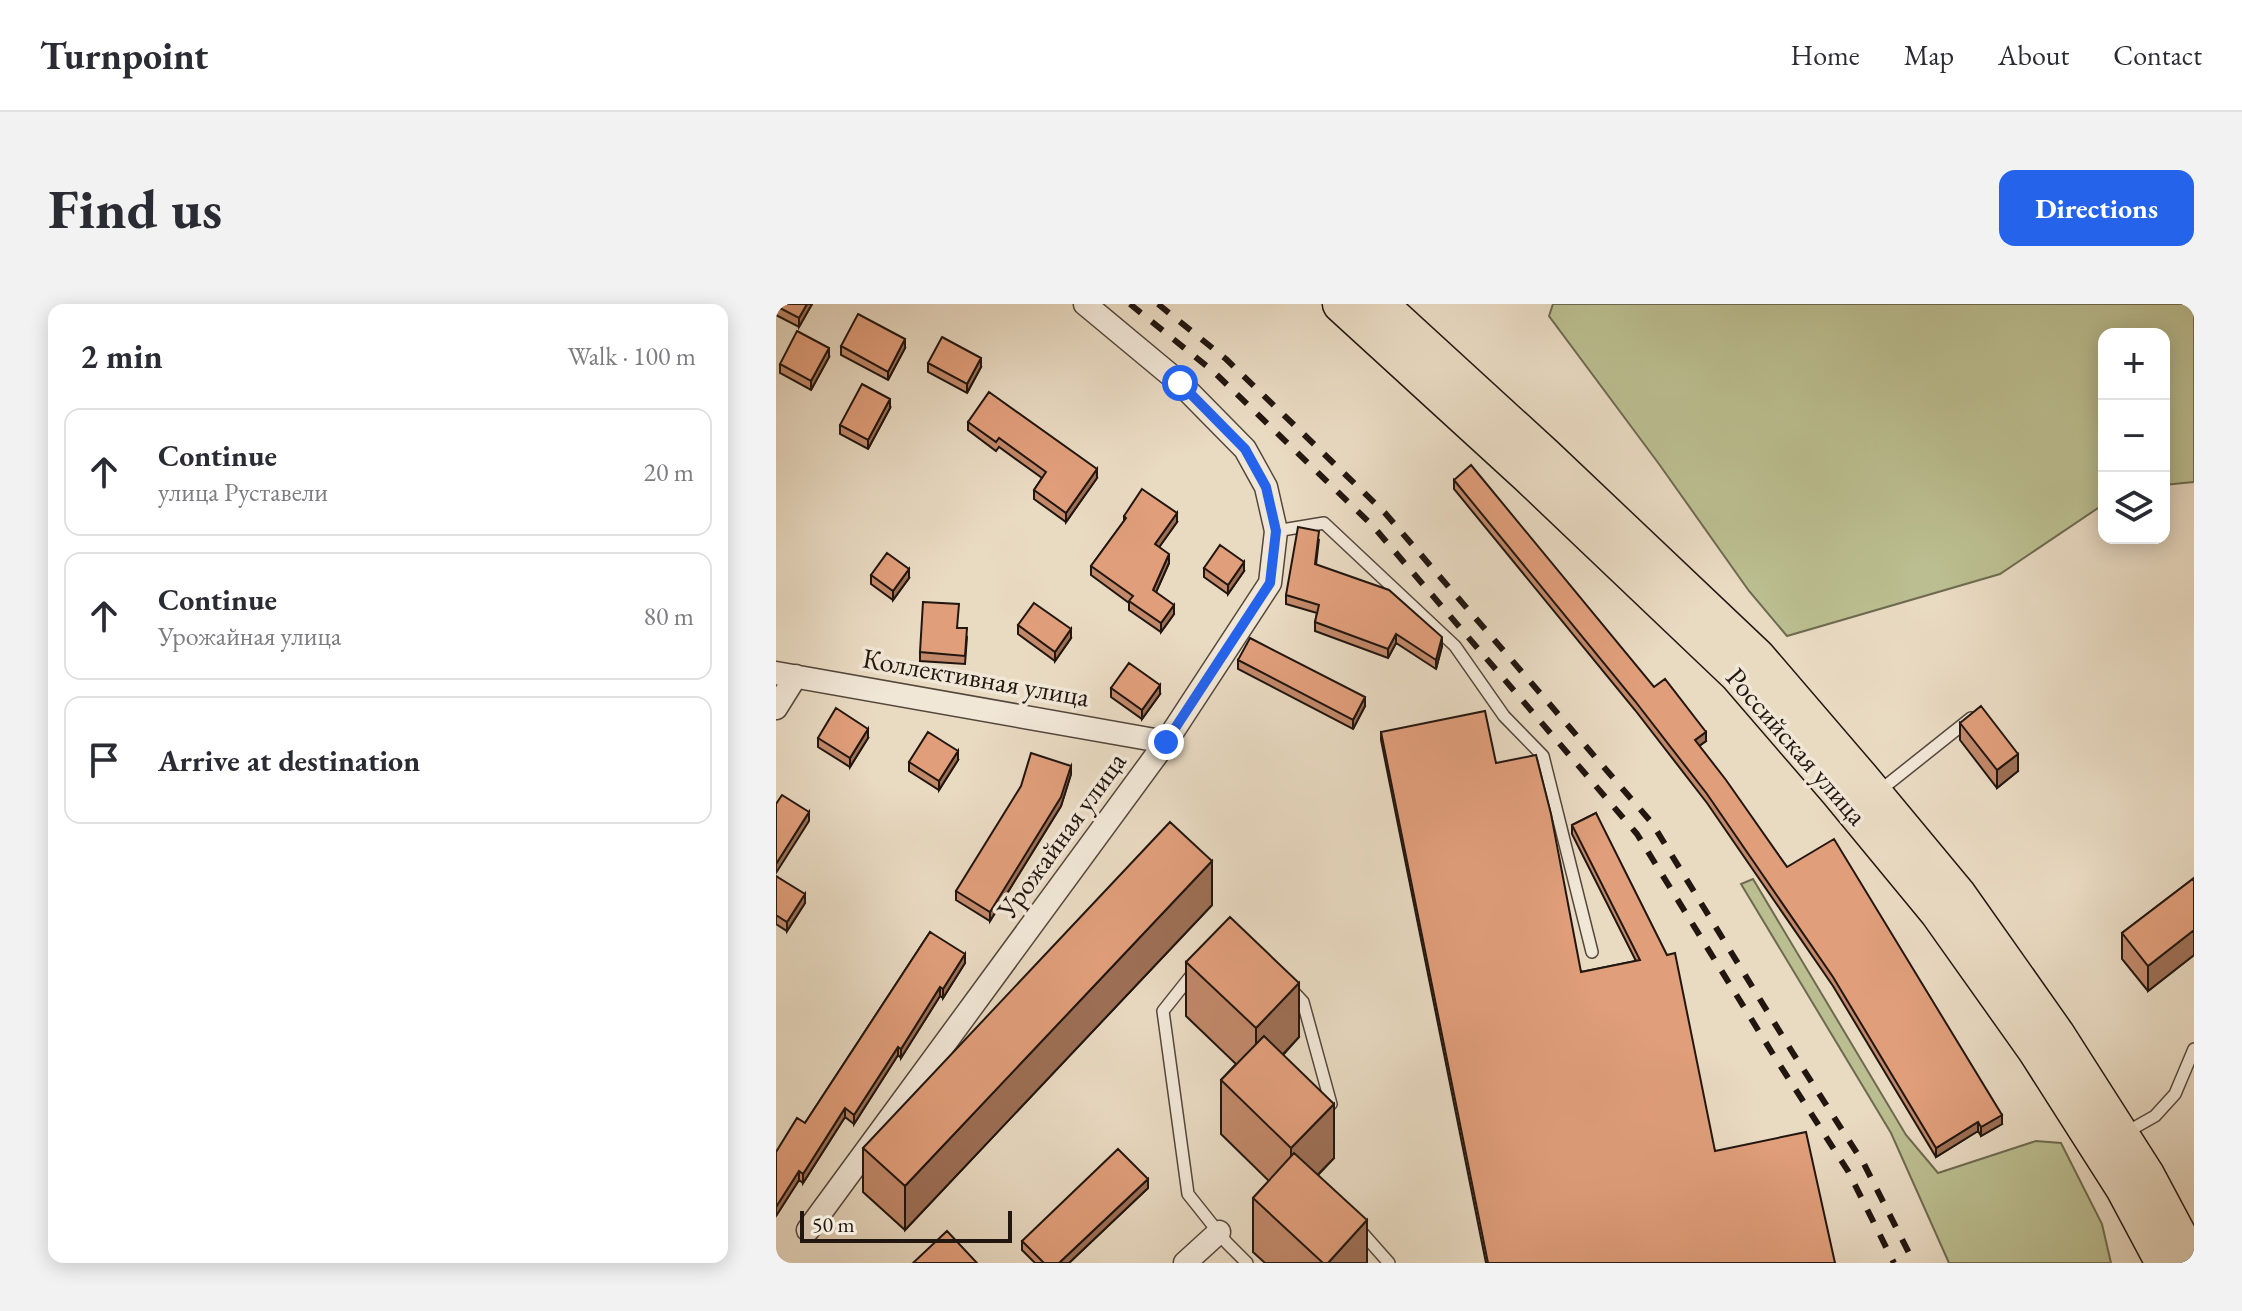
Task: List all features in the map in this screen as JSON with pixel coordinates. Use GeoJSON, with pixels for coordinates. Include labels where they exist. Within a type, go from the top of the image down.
{"type":"FeatureCollection","features":[{"type":"Feature","properties":{"kind":"main road","name":"Российская улица"},"geometry":{"type":"LineString","coordinates":[[1341,304],[1528,475],[1738,675],[1839,792],[1938,912],[2036,1050],[2124,1188],[2164,1263]]}},
{"type":"Feature","properties":{"kind":"main road","name":"Российская улица"},"geometry":{"type":"LineString","coordinates":[[1379,304],[1556,466],[1757,657],[1875,795],[1958,895],[2056,1034],[2146,1175],[2193,1263]]}},
{"type":"Feature","properties":{"kind":"street","name":"Урожайная улица"},"geometry":{"type":"LineString","coordinates":[[808,1230],[1166,742],[1270,583],[1276,531],[1266,487],[1245,449],[1180,383],[1085,304]]}},
{"type":"Feature","properties":{"kind":"street","name":"Коллективная улица"},"geometry":{"type":"LineString","coordinates":[[786,674],[1166,742]]}},
{"type":"Feature","properties":{"kind":"street"},"geometry":{"type":"LineString","coordinates":[[776,708],[786,674]]}},
{"type":"Feature","properties":{"kind":"street"},"geometry":{"type":"LineString","coordinates":[[1185,1263],[1219,1232]]}},
{"type":"Feature","properties":{"kind":"lane"},"geometry":{"type":"LineString","coordinates":[[1276,531],[1324,523],[1455,646],[1504,716],[1543,756],[1592,952]]}},
{"type":"Feature","properties":{"kind":"lane"},"geometry":{"type":"LineString","coordinates":[[1875,795],[1978,713]]}},
{"type":"Feature","properties":{"kind":"lane"},"geometry":{"type":"LineString","coordinates":[[1199,965],[1163,1011],[1188,1194],[1247,1263]]}},
{"type":"Feature","properties":{"kind":"lane"},"geometry":{"type":"LineString","coordinates":[[1284,980],[1303,1002],[1331,1104]]}},
{"type":"Feature","properties":{"kind":"lane"},"geometry":{"type":"LineString","coordinates":[[2121,1136],[2155,1116],[2175,1094],[2194,1049]]}},
{"type":"Feature","properties":{"kind":"lane"},"geometry":{"type":"LineString","coordinates":[[1352,1220],[1389,1263]]}},
{"type":"Feature","properties":{"kind":"green space"},"geometry":{"type":"Polygon","coordinates":[[[1553,304],[2194,304],[2194,482],[2170,484],[2170,328],[2098,328],[2098,508],[2000,574],[1787,636],[1749,591],[1549,316],[1553,304]]]}},
{"type":"Feature","properties":{"kind":"green space"},"geometry":{"type":"Polygon","coordinates":[[[1753,879],[1906,1135],[1938,1173],[2036,1141],[2061,1143],[2102,1224],[2111,1263],[1949,1263],[1891,1133],[1741,884],[1753,879]]]}},
{"type":"Feature","properties":{"kind":"building"},"geometry":{"type":"Polygon","coordinates":[[[776,304],[807,304],[799,318],[776,304]]]}},
{"type":"Feature","properties":{"kind":"building"},"geometry":{"type":"Polygon","coordinates":[[[858,314],[905,339],[888,372],[841,346],[858,314]]]}},
{"type":"Feature","properties":{"kind":"building"},"geometry":{"type":"Polygon","coordinates":[[[797,331],[829,348],[811,381],[780,364],[797,331]]]}},
{"type":"Feature","properties":{"kind":"building"},"geometry":{"type":"Polygon","coordinates":[[[942,337],[981,358],[967,384],[928,363],[942,337]]]}},
{"type":"Feature","properties":{"kind":"building"},"geometry":{"type":"Polygon","coordinates":[[[862,384],[890,399],[868,440],[840,425],[862,384]]]}},
{"type":"Feature","properties":{"kind":"building"},"geometry":{"type":"Polygon","coordinates":[[[989,392],[1097,469],[1066,513],[1034,490],[1046,472],[999,438],[996,442],[968,422],[989,392]]]}},
{"type":"Feature","properties":{"kind":"building"},"geometry":{"type":"Polygon","coordinates":[[[1471,465],[1654,687],[1665,679],[1706,732],[1695,740],[1787,867],[1834,839],[2002,1115],[1981,1127],[1978,1122],[1936,1148],[1833,977],[1707,794],[1454,480],[1471,465]]]}},
{"type":"Feature","properties":{"kind":"building"},"geometry":{"type":"Polygon","coordinates":[[[1142,489],[1177,513],[1155,544],[1169,554],[1153,590],[1174,605],[1161,623],[1129,601],[1133,596],[1091,566],[1126,518],[1124,516],[1142,489]]]}},
{"type":"Feature","properties":{"kind":"building"},"geometry":{"type":"Polygon","coordinates":[[[1298,527],[1319,531],[1315,564],[1389,590],[1442,637],[1436,660],[1396,634],[1388,649],[1315,622],[1319,605],[1286,595],[1298,527]]]}},
{"type":"Feature","properties":{"kind":"building"},"geometry":{"type":"Polygon","coordinates":[[[1220,545],[1244,562],[1228,585],[1204,568],[1220,545]]]}},
{"type":"Feature","properties":{"kind":"building"},"geometry":{"type":"Polygon","coordinates":[[[887,553],[909,569],[893,591],[871,575],[887,553]]]}},
{"type":"Feature","properties":{"kind":"building"},"geometry":{"type":"Polygon","coordinates":[[[923,602],[959,604],[957,628],[967,628],[965,656],[920,652],[923,602]]]}},
{"type":"Feature","properties":{"kind":"building"},"geometry":{"type":"Polygon","coordinates":[[[1034,603],[1071,629],[1055,652],[1018,625],[1034,603]]]}},
{"type":"Feature","properties":{"kind":"building"},"geometry":{"type":"Polygon","coordinates":[[[1250,638],[1365,697],[1353,720],[1238,660],[1250,638]]]}},
{"type":"Feature","properties":{"kind":"building"},"geometry":{"type":"Polygon","coordinates":[[[1129,663],[1160,685],[1142,710],[1111,688],[1129,663]]]}},
{"type":"Feature","properties":{"kind":"building"},"geometry":{"type":"Polygon","coordinates":[[[1981,706],[2018,754],[1997,770],[1960,723],[1981,706]]]}},
{"type":"Feature","properties":{"kind":"building"},"geometry":{"type":"Polygon","coordinates":[[[836,708],[868,729],[850,758],[818,738],[836,708]]]}},
{"type":"Feature","properties":{"kind":"building"},"geometry":{"type":"Polygon","coordinates":[[[1485,711],[1496,763],[1536,755],[1551,814],[1581,972],[1640,960],[1572,825],[1596,813],[1667,955],[1675,953],[1715,1151],[1806,1132],[1835,1263],[1488,1263],[1381,732],[1485,711]]]}},
{"type":"Feature","properties":{"kind":"building"},"geometry":{"type":"Polygon","coordinates":[[[928,732],[958,751],[939,781],[909,762],[928,732]]]}},
{"type":"Feature","properties":{"kind":"building"},"geometry":{"type":"Polygon","coordinates":[[[1031,753],[1071,766],[1061,797],[990,912],[956,891],[1021,786],[1031,753]]]}},
{"type":"Feature","properties":{"kind":"building"},"geometry":{"type":"Polygon","coordinates":[[[782,795],[809,812],[776,864],[776,804],[782,795]]]}},
{"type":"Feature","properties":{"kind":"building"},"geometry":{"type":"Polygon","coordinates":[[[1170,822],[1212,861],[905,1186],[863,1148],[1170,822]]]}},
{"type":"Feature","properties":{"kind":"building"},"geometry":{"type":"Polygon","coordinates":[[[776,876],[805,894],[787,922],[776,915],[776,876]]]}},
{"type":"Feature","properties":{"kind":"building"},"geometry":{"type":"Polygon","coordinates":[[[2194,878],[2194,930],[2148,966],[2122,933],[2194,878]]]}},
{"type":"Feature","properties":{"kind":"building"},"geometry":{"type":"Polygon","coordinates":[[[1230,917],[1299,983],[1256,1028],[1186,962],[1230,917]]]}},
{"type":"Feature","properties":{"kind":"building"},"geometry":{"type":"Polygon","coordinates":[[[930,932],[965,954],[854,1115],[845,1108],[803,1174],[799,1171],[776,1207],[776,1152],[797,1118],[805,1123],[930,932]]]}},
{"type":"Feature","properties":{"kind":"building"},"geometry":{"type":"Polygon","coordinates":[[[1264,1036],[1334,1104],[1291,1148],[1221,1080],[1264,1036]]]}},
{"type":"Feature","properties":{"kind":"building"},"geometry":{"type":"Polygon","coordinates":[[[1118,1149],[1148,1179],[1059,1263],[1044,1263],[1022,1241],[1118,1149]]]}},
{"type":"Feature","properties":{"kind":"building"},"geometry":{"type":"Polygon","coordinates":[[[1294,1153],[1367,1220],[1328,1263],[1323,1263],[1253,1198],[1294,1153]]]}},
{"type":"Feature","properties":{"kind":"building"},"geometry":{"type":"Polygon","coordinates":[[[947,1231],[977,1263],[913,1263],[947,1231]]]}},
{"type":"Feature","properties":{"kind":"railway"},"geometry":{"type":"LineString","coordinates":[[1130,304],[1214,372],[1372,525],[1637,834],[1848,1171],[1894,1263]]}},
{"type":"Feature","properties":{"kind":"railway"},"geometry":{"type":"LineString","coordinates":[[1158,304],[1226,359],[1385,513],[1652,823],[1864,1164],[1914,1263]]}},
{"type":"Feature","properties":{"kind":"route"},"geometry":{"type":"LineString","coordinates":[[1166,742],[1270,583],[1276,531],[1266,487],[1245,449],[1180,383]]}}]}
